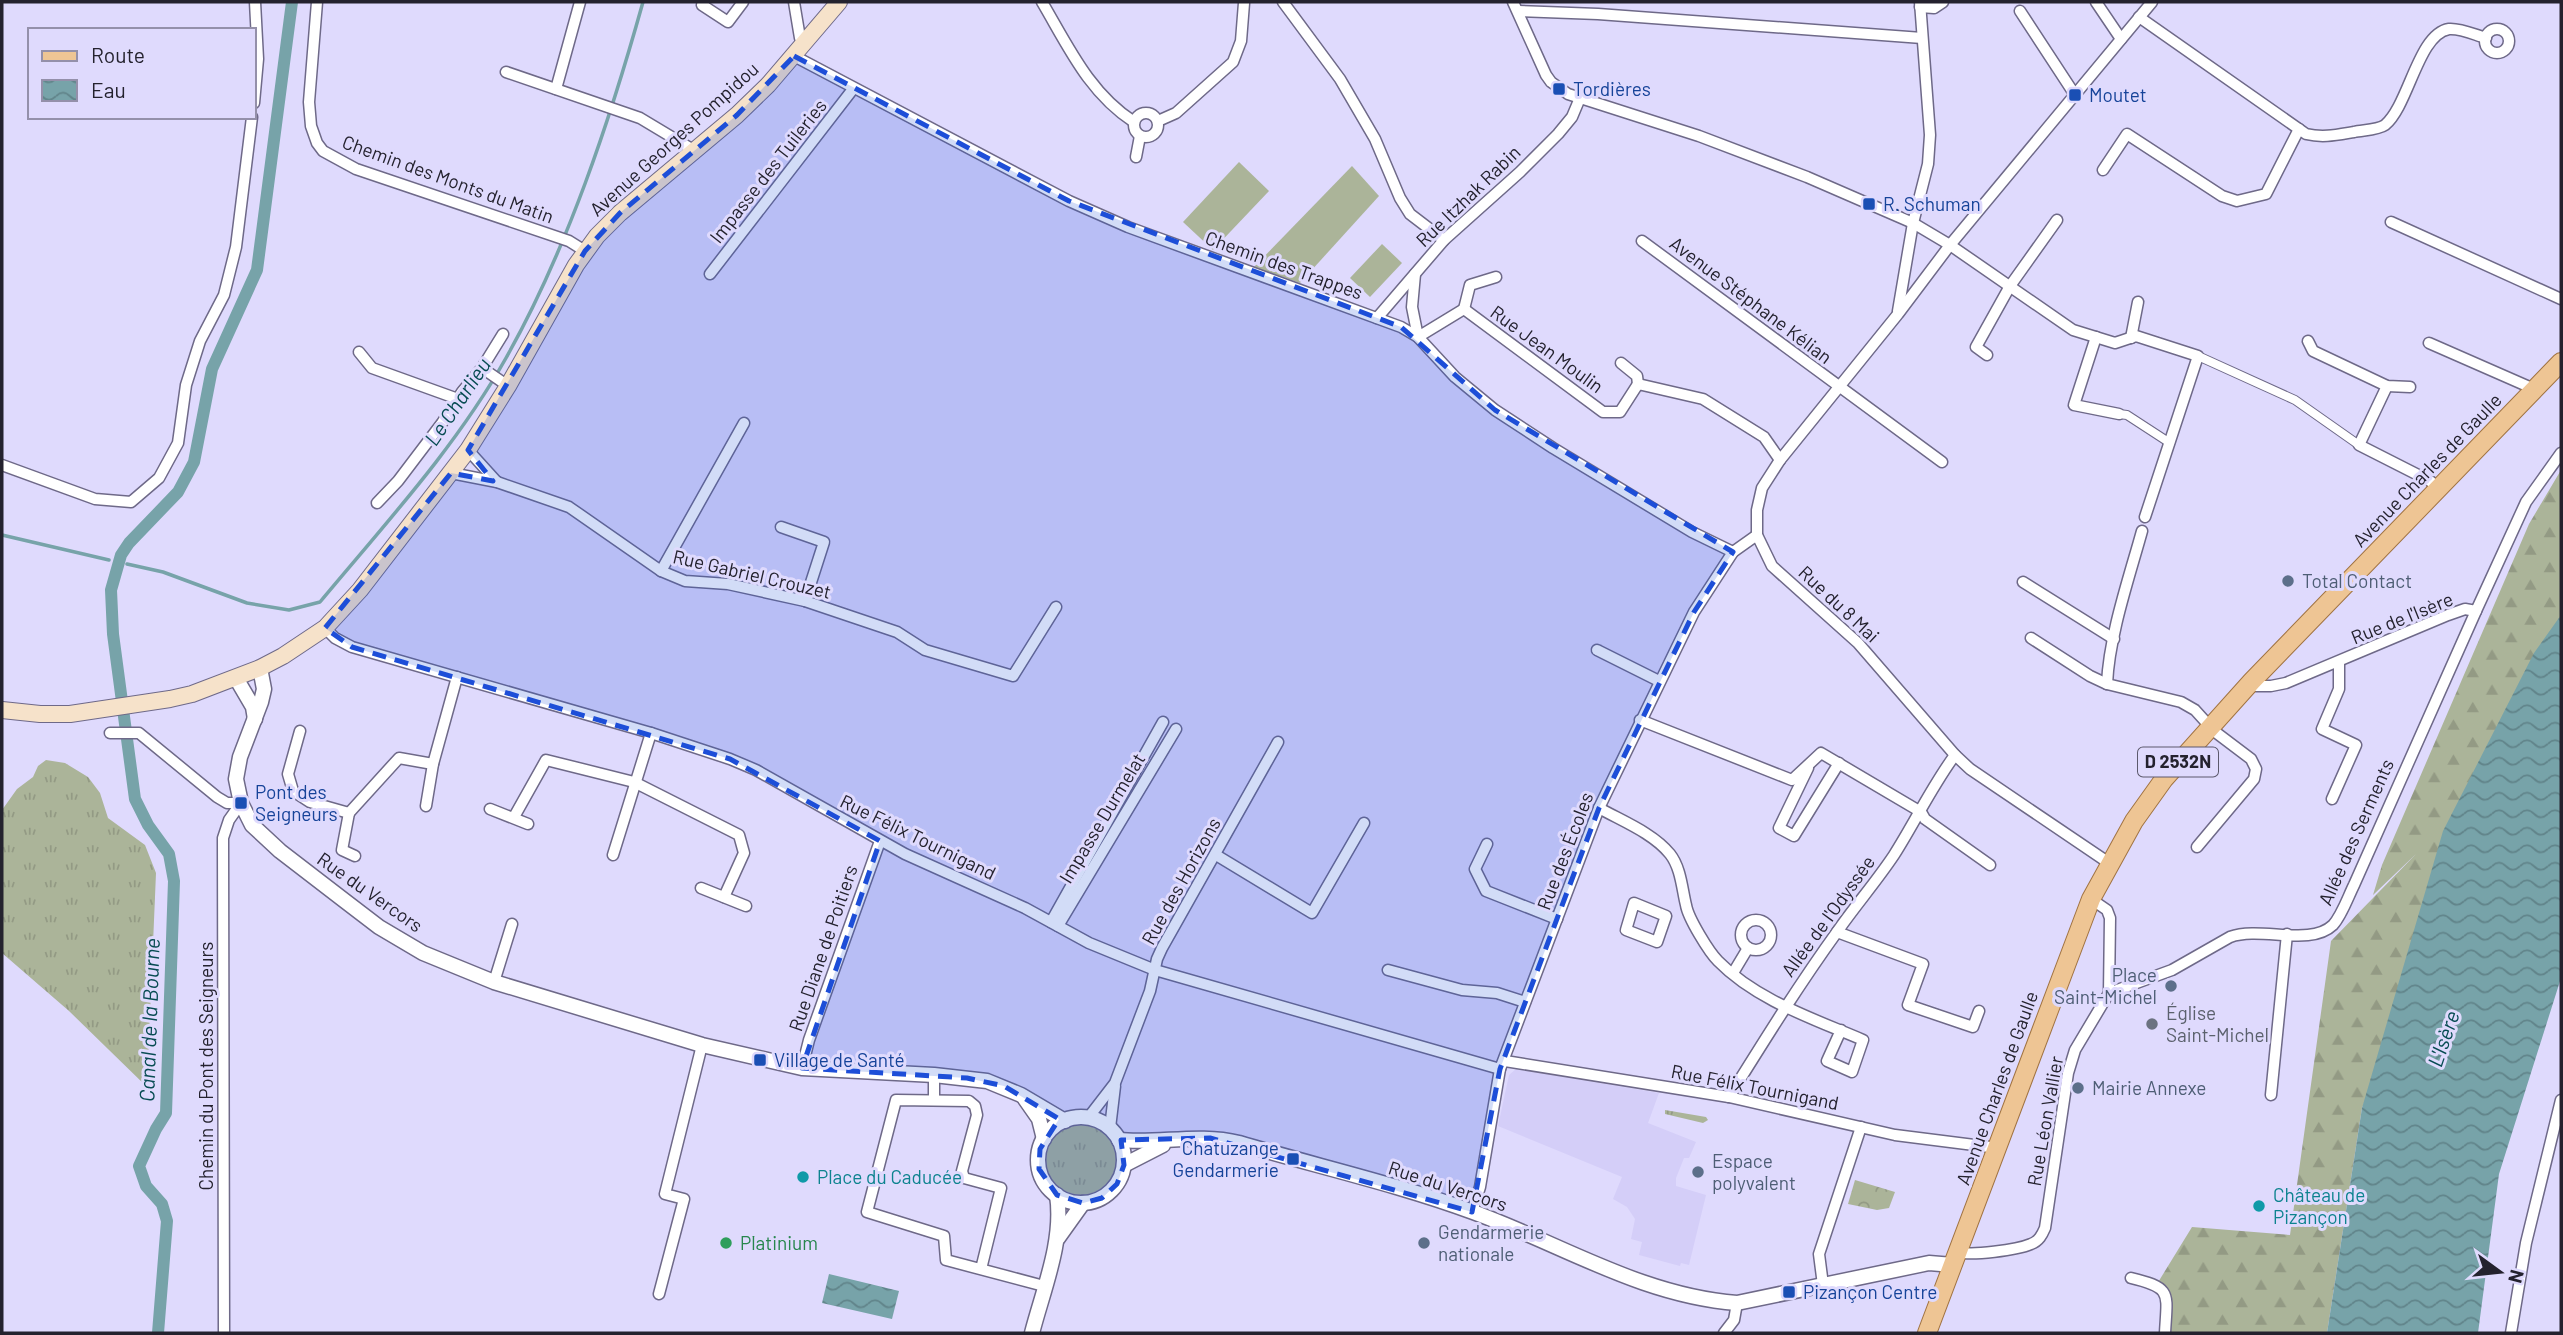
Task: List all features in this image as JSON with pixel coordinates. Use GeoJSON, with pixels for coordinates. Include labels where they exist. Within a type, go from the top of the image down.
{"type":"FeatureCollection","features":[{"type":"Feature","properties":{"kind":"main road","name":"Avenue Georges Pompidou"},"geometry":{"type":"LineString","coordinates":[[2,710],[40,714],[95,710],[170,699],[260,668],[325,628],[360,590],[468,450],[495,377],[585,251],[620,213],[737,115],[794,56],[839,2]]}},
{"type":"Feature","properties":{"kind":"main road","name":"Avenue Charles de Gaulle"},"geometry":{"type":"LineString","coordinates":[[1927,1333],[2091,899],[2109,863],[2164,779],[2210,726],[2561,362]]}},
{"type":"Feature","properties":{"kind":"street"},"geometry":{"type":"LineString","coordinates":[[255,2],[258,59],[256,81]]}},
{"type":"Feature","properties":{"kind":"street","name":"Chemin des Monts du Matin"},"geometry":{"type":"LineString","coordinates":[[317,2],[309,102],[311,126],[323,151],[356,169],[564,239],[585,251]]}},
{"type":"Feature","properties":{"kind":"street"},"geometry":{"type":"LineString","coordinates":[[556,89],[580,2]]}},
{"type":"Feature","properties":{"kind":"street"},"geometry":{"type":"LineString","coordinates":[[704,2],[702,5],[728,22],[743,2]]}},
{"type":"Feature","properties":{"kind":"street"},"geometry":{"type":"LineString","coordinates":[[794,2],[800,38],[805,43]]}},
{"type":"Feature","properties":{"kind":"street"},"geometry":{"type":"LineString","coordinates":[[1042,2],[1080,70],[1105,98],[1133,122],[1140,136],[1151,137],[1158,130],[1158,121],[1152,113],[1141,113],[1133,122]]}},
{"type":"Feature","properties":{"kind":"street"},"geometry":{"type":"LineString","coordinates":[[1158,121],[1176,113],[1233,62],[1241,41],[1244,2]]}},
{"type":"Feature","properties":{"kind":"street"},"geometry":{"type":"LineString","coordinates":[[1283,2],[1340,79],[1375,139],[1400,198],[1410,214],[1444,240]]}},
{"type":"Feature","properties":{"kind":"street"},"geometry":{"type":"LineString","coordinates":[[1898,314],[1913,223],[1927,164],[1930,135],[1920,4],[1934,9],[1943,2]]}},
{"type":"Feature","properties":{"kind":"street"},"geometry":{"type":"LineString","coordinates":[[2096,2],[2121,39]]}},
{"type":"Feature","properties":{"kind":"street","name":"Rue du 8 Mai"},"geometry":{"type":"LineString","coordinates":[[2109,863],[1970,769],[1955,755],[1858,643],[1772,566],[1757,535],[1757,510],[1762,488],[1780,460],[1950,245],[2152,2]]}},
{"type":"Feature","properties":{"kind":"street"},"geometry":{"type":"LineString","coordinates":[[1922,38],[1598,8],[1515,7],[1546,75],[1559,89],[1699,136],[1807,177],[1913,223],[1950,245],[2073,330],[2115,344],[2136,337],[2197,356],[2295,400],[2359,445],[2439,488]]}},
{"type":"Feature","properties":{"kind":"street"},"geometry":{"type":"LineString","coordinates":[[2020,11],[2075,95]]}},
{"type":"Feature","properties":{"kind":"street"},"geometry":{"type":"LineString","coordinates":[[2139,17],[2306,134],[2322,137],[2382,127],[2396,113],[2428,45],[2440,33],[2450,29],[2460,30],[2486,38]]}},
{"type":"Feature","properties":{"kind":"street","name":"Chemin des Trappes"},"geometry":{"type":"LineString","coordinates":[[794,56],[1045,189],[1105,217],[1377,318],[1418,337],[1455,377],[1495,410],[1692,532],[1733,552]]}},
{"type":"Feature","properties":{"kind":"street"},"geometry":{"type":"LineString","coordinates":[[506,72],[640,118],[695,151]]}},
{"type":"Feature","properties":{"kind":"street","name":"Impasse des Tuileries"},"geometry":{"type":"LineString","coordinates":[[710,274],[853,89]]}},
{"type":"Feature","properties":{"kind":"street","name":"Rue Itzhak Rabin"},"geometry":{"type":"LineString","coordinates":[[1377,318],[1444,240],[1558,134],[1572,117],[1580,98]]}},
{"type":"Feature","properties":{"kind":"street"},"geometry":{"type":"LineString","coordinates":[[2,465],[96,499],[131,502],[159,478],[178,443],[186,385],[200,341],[224,295],[236,247],[252,119]]}},
{"type":"Feature","properties":{"kind":"street"},"geometry":{"type":"LineString","coordinates":[[2103,170],[2127,134],[2222,196],[2237,201],[2266,194],[2299,129]]}},
{"type":"Feature","properties":{"kind":"street"},"geometry":{"type":"LineString","coordinates":[[1136,157],[1140,136]]}},
{"type":"Feature","properties":{"kind":"street"},"geometry":{"type":"LineString","coordinates":[[1987,355],[1976,347],[2010,286],[2057,220]]}},
{"type":"Feature","properties":{"kind":"street"},"geometry":{"type":"LineString","coordinates":[[2391,222],[2561,299]]}},
{"type":"Feature","properties":{"kind":"street","name":"Avenue Stéphane Kélian"},"geometry":{"type":"LineString","coordinates":[[1642,241],[1942,462]]}},
{"type":"Feature","properties":{"kind":"street"},"geometry":{"type":"LineString","coordinates":[[1415,274],[1412,306],[1418,337],[1464,309],[1470,285],[1496,277]]}},
{"type":"Feature","properties":{"kind":"street"},"geometry":{"type":"LineString","coordinates":[[2131,338],[2138,302]]}},
{"type":"Feature","properties":{"kind":"street","name":"Rue Jean Moulin"},"geometry":{"type":"LineString","coordinates":[[1464,309],[1603,412],[1620,412],[1638,384]]}},
{"type":"Feature","properties":{"kind":"street"},"geometry":{"type":"LineString","coordinates":[[377,503],[398,481],[458,399],[495,377],[503,334]]}},
{"type":"Feature","properties":{"kind":"street"},"geometry":{"type":"LineString","coordinates":[[2096,337],[2074,405],[2127,415],[2170,443]]}},
{"type":"Feature","properties":{"kind":"street"},"geometry":{"type":"LineString","coordinates":[[2308,341],[2314,351],[2386,386],[2410,387]]}},
{"type":"Feature","properties":{"kind":"street"},"geometry":{"type":"LineString","coordinates":[[2429,343],[2534,389]]}},
{"type":"Feature","properties":{"kind":"street"},"geometry":{"type":"LineString","coordinates":[[359,352],[372,368],[458,399]]}},
{"type":"Feature","properties":{"kind":"street"},"geometry":{"type":"LineString","coordinates":[[2145,517],[2197,356]]}},
{"type":"Feature","properties":{"kind":"street"},"geometry":{"type":"LineString","coordinates":[[1621,363],[1637,376],[1638,384],[1703,399],[1764,437],[1780,460]]}},
{"type":"Feature","properties":{"kind":"street"},"geometry":{"type":"LineString","coordinates":[[2359,445],[2386,386]]}},
{"type":"Feature","properties":{"kind":"street"},"geometry":{"type":"LineString","coordinates":[[661,571],[744,423]]}},
{"type":"Feature","properties":{"kind":"street","name":"Rue Gabriel Crouzet"},"geometry":{"type":"LineString","coordinates":[[468,450],[497,482]]}},
{"type":"Feature","properties":{"kind":"street","name":"Rue de l'Isère"},"geometry":{"type":"LineString","coordinates":[[2252,681],[2256,686],[2271,687],[2340,662],[2448,615],[2466,609],[2476,611],[2526,502],[2561,453]]}},
{"type":"Feature","properties":{"kind":"street","name":"Rue Gabriel Crouzet"},"geometry":{"type":"LineString","coordinates":[[451,473],[497,482],[569,507],[661,571],[685,581],[728,584],[805,601],[897,632],[925,650],[1013,676],[1056,607]]}},
{"type":"Feature","properties":{"kind":"street"},"geometry":{"type":"LineString","coordinates":[[781,527],[824,542],[805,601]]}},
{"type":"Feature","properties":{"kind":"street"},"geometry":{"type":"LineString","coordinates":[[2107,684],[2114,639],[2141,531]]}},
{"type":"Feature","properties":{"kind":"street","name":"Rue des Écoles"},"geometry":{"type":"LineString","coordinates":[[1472,1212],[1480,1187],[1503,1065],[1599,808],[1694,612],[1733,552],[1757,535]]}},
{"type":"Feature","properties":{"kind":"street"},"geometry":{"type":"LineString","coordinates":[[2023,582],[2114,639]]}},
{"type":"Feature","properties":{"kind":"street","name":"Allée des Serments"},"geometry":{"type":"LineString","coordinates":[[2109,993],[2172,970],[2235,935],[2250,931],[2300,937],[2322,932],[2333,924],[2354,885],[2476,611]]}},
{"type":"Feature","properties":{"kind":"street","name":"Rue Félix Tournigand"},"geometry":{"type":"LineString","coordinates":[[325,628],[352,648],[651,733],[756,770],[880,841],[1055,924],[1089,943],[1154,970],[1503,1065],[1729,1097],[1895,1135],[1998,1148]]}},
{"type":"Feature","properties":{"kind":"street"},"geometry":{"type":"LineString","coordinates":[[2031,638],[2107,684],[2182,702],[2195,710],[2210,726],[2251,759],[2256,769],[2254,779],[2197,847]]}},
{"type":"Feature","properties":{"kind":"street"},"geometry":{"type":"LineString","coordinates":[[1597,650],[1659,681]]}},
{"type":"Feature","properties":{"kind":"street"},"geometry":{"type":"LineString","coordinates":[[2332,799],[2356,745],[2322,729],[2339,689],[2340,662]]}},
{"type":"Feature","properties":{"kind":"street","name":"Rue du Vercors"},"geometry":{"type":"LineString","coordinates":[[260,668],[264,689],[237,768],[236,779],[241,803],[252,825],[379,927],[423,953],[494,982],[702,1045],[802,1068],[934,1075],[988,1081],[1021,1095],[1065,1121]]}},
{"type":"Feature","properties":{"kind":"street"},"geometry":{"type":"LineString","coordinates":[[426,806],[433,764],[457,677]]}},
{"type":"Feature","properties":{"kind":"street"},"geometry":{"type":"LineString","coordinates":[[236,678],[253,707],[255,720]]}},
{"type":"Feature","properties":{"kind":"street"},"geometry":{"type":"LineString","coordinates":[[1640,720],[1792,780],[1821,753],[1921,812],[1925,820],[1990,865]]}},
{"type":"Feature","properties":{"kind":"street"},"geometry":{"type":"LineString","coordinates":[[1055,924],[1163,722]]}},
{"type":"Feature","properties":{"kind":"street","name":"Impasse Durmelat"},"geometry":{"type":"LineString","coordinates":[[1055,924],[1176,729]]}},
{"type":"Feature","properties":{"kind":"street"},"geometry":{"type":"LineString","coordinates":[[300,731],[289,774],[293,791],[310,802],[349,813]]}},
{"type":"Feature","properties":{"kind":"street"},"geometry":{"type":"LineString","coordinates":[[110,733],[139,733],[217,797],[227,803],[241,803]]}},
{"type":"Feature","properties":{"kind":"street"},"geometry":{"type":"LineString","coordinates":[[613,855],[651,733]]}},
{"type":"Feature","properties":{"kind":"street","name":"Rue des Horizons"},"geometry":{"type":"LineString","coordinates":[[1088,1118],[1115,1083],[1150,990],[1162,948],[1278,742]]}},
{"type":"Feature","properties":{"kind":"street","name":"Allée de l'Odyssée"},"geometry":{"type":"LineString","coordinates":[[1729,1097],[1786,1006],[1892,858],[1942,772],[1955,755]]}},
{"type":"Feature","properties":{"kind":"street"},"geometry":{"type":"LineString","coordinates":[[355,856],[342,850],[349,813],[399,758],[433,764]]}},
{"type":"Feature","properties":{"kind":"street"},"geometry":{"type":"LineString","coordinates":[[514,817],[545,760],[634,782],[740,835],[744,853],[724,897]]}},
{"type":"Feature","properties":{"kind":"street"},"geometry":{"type":"LineString","coordinates":[[1811,762],[1779,828],[1794,836],[1839,764]]}},
{"type":"Feature","properties":{"kind":"street","name":"Chemin du Pont des Seigneurs"},"geometry":{"type":"LineString","coordinates":[[225,1333],[223,838],[229,820],[241,803]]}},
{"type":"Feature","properties":{"kind":"street"},"geometry":{"type":"LineString","coordinates":[[1599,808],[1647,835],[1671,855],[1681,881],[1686,909],[1716,960],[1745,983],[1786,1006],[1841,1030]]}},
{"type":"Feature","properties":{"kind":"street"},"geometry":{"type":"LineString","coordinates":[[490,809],[528,824]]}},
{"type":"Feature","properties":{"kind":"street"},"geometry":{"type":"LineString","coordinates":[[1216,855],[1312,913],[1364,823]]}},
{"type":"Feature","properties":{"kind":"street","name":"Rue Diane de Poitiers"},"geometry":{"type":"LineString","coordinates":[[802,1068],[809,1040],[880,841]]}},
{"type":"Feature","properties":{"kind":"street"},"geometry":{"type":"LineString","coordinates":[[1486,844],[1475,869],[1486,891],[1557,919]]}},
{"type":"Feature","properties":{"kind":"street"},"geometry":{"type":"LineString","coordinates":[[701,888],[746,906]]}},
{"type":"Feature","properties":{"kind":"street"},"geometry":{"type":"LineString","coordinates":[[2091,899],[2107,911],[2110,918],[2109,993]]}},
{"type":"Feature","properties":{"kind":"street"},"geometry":{"type":"LineString","coordinates":[[1666,916],[1686,909]]}},
{"type":"Feature","properties":{"kind":"street"},"geometry":{"type":"LineString","coordinates":[[494,982],[512,924]]}},
{"type":"Feature","properties":{"kind":"street"},"geometry":{"type":"LineString","coordinates":[[1837,932],[1923,964],[1908,1005],[1973,1027],[1979,1011]]}},
{"type":"Feature","properties":{"kind":"street"},"geometry":{"type":"LineString","coordinates":[[2271,1094],[2287,934]]}},
{"type":"Feature","properties":{"kind":"street"},"geometry":{"type":"LineString","coordinates":[[1732,973],[1748,948]]}},
{"type":"Feature","properties":{"kind":"street"},"geometry":{"type":"LineString","coordinates":[[1388,970],[1462,990],[1497,993],[1525,1002]]}},
{"type":"Feature","properties":{"kind":"street","name":"Rue Léon Vallier"},"geometry":{"type":"LineString","coordinates":[[1955,1259],[2031,1244],[2040,1238],[2045,1228],[2068,1073],[2075,1050],[2109,993]]}},
{"type":"Feature","properties":{"kind":"street"},"geometry":{"type":"LineString","coordinates":[[659,1294],[684,1199],[665,1194],[702,1045]]}},
{"type":"Feature","properties":{"kind":"street"},"geometry":{"type":"LineString","coordinates":[[934,1075],[934,1100]]}},
{"type":"Feature","properties":{"kind":"street","name":"Rue des Horizons"},"geometry":{"type":"LineString","coordinates":[[1114,1134],[1115,1083]]}},
{"type":"Feature","properties":{"kind":"street"},"geometry":{"type":"LineString","coordinates":[[1021,1095],[1039,1119],[1044,1139]]}},
{"type":"Feature","properties":{"kind":"street"},"geometry":{"type":"LineString","coordinates":[[981,1269],[1001,1188],[964,1178],[962,1171],[977,1115],[975,1107],[969,1101],[896,1100],[867,1212],[944,1236],[946,1260],[1044,1286]]}},
{"type":"Feature","properties":{"kind":"street"},"geometry":{"type":"LineString","coordinates":[[2511,1333],[2526,1243],[2561,1100]]}},
{"type":"Feature","properties":{"kind":"street"},"geometry":{"type":"LineString","coordinates":[[1088,1118],[1114,1134],[1122,1148],[1124,1166],[1117,1184],[1102,1198],[1083,1203],[1065,1200],[1049,1188],[1039,1170],[1038,1159],[1044,1139],[1057,1125],[1065,1121],[1088,1118]]}},
{"type":"Feature","properties":{"kind":"street"},"geometry":{"type":"LineString","coordinates":[[1823,1284],[1819,1254],[1861,1126]]}},
{"type":"Feature","properties":{"kind":"street","name":"Rue du Vercors"},"geometry":{"type":"LineString","coordinates":[[1114,1134],[1172,1141],[1196,1138],[1225,1140],[1472,1212],[1635,1282],[1710,1301],[1737,1303],[1955,1259]]}},
{"type":"Feature","properties":{"kind":"street","name":"Rue du Vercors"},"geometry":{"type":"LineString","coordinates":[[1124,1166],[1146,1152],[1172,1141]]}},
{"type":"Feature","properties":{"kind":"street"},"geometry":{"type":"LineString","coordinates":[[1032,1333],[1056,1242],[1059,1219],[1056,1195]]}},
{"type":"Feature","properties":{"kind":"street"},"geometry":{"type":"LineString","coordinates":[[1056,1242],[1083,1203]]}},
{"type":"Feature","properties":{"kind":"street"},"geometry":{"type":"LineString","coordinates":[[2131,1278],[2157,1284],[2167,1297],[2165,1333]]}},
{"type":"Feature","properties":{"kind":"street"},"geometry":{"type":"LineString","coordinates":[[1724,1333],[1734,1320],[1737,1303]]}},
{"type":"Feature","properties":{"kind":"highlighted area"},"geometry":{"type":"Polygon","coordinates":[[[794,56],[1069,201],[1401,327],[1495,410],[1733,552],[1694,612],[1599,808],[1500,1069],[1472,1212],[1210,1138],[1121,1140],[1124,1165],[1117,1184],[1102,1198],[1083,1203],[1057,1195],[1039,1169],[1040,1149],[1059,1119],[1004,1086],[967,1078],[802,1068],[880,841],[730,759],[352,647],[325,628],[451,473],[493,481],[468,450],[585,251],[620,213],[737,115],[794,56]]]}},
{"type":"Feature","properties":{"kind":"shaded area"},"geometry":{"type":"Polygon","coordinates":[[[1516,1069],[1659,1093],[1648,1123],[1696,1142],[1689,1158],[1684,1158],[1676,1178],[1676,1186],[1706,1195],[1689,1265],[1681,1263],[1680,1266],[1639,1255],[1642,1242],[1631,1239],[1635,1219],[1627,1207],[1613,1199],[1622,1177],[1498,1126],[1509,1075],[1516,1069]]]}},
{"type":"Feature","properties":{"kind":"green space"},"geometry":{"type":"Polygon","coordinates":[[[1239,162],[1269,191],[1213,250],[1183,222],[1239,162]]]}},
{"type":"Feature","properties":{"kind":"green space"},"geometry":{"type":"Polygon","coordinates":[[[1352,166],[1379,196],[1300,283],[1254,267],[1352,166]]]}},
{"type":"Feature","properties":{"kind":"green space"},"geometry":{"type":"Polygon","coordinates":[[[1382,244],[1402,263],[1370,297],[1350,278],[1382,244]]]}},
{"type":"Feature","properties":{"kind":"green space"},"geometry":{"type":"Polygon","coordinates":[[[2561,470],[2561,643],[2362,1108],[2327,1333],[2165,1333],[2167,1297],[2157,1284],[2192,1227],[2290,1235],[2331,941],[2416,854],[2373,895],[2382,865],[2529,524],[2561,470]]]}},
{"type":"Feature","properties":{"kind":"green space"},"geometry":{"type":"Polygon","coordinates":[[[46,760],[65,763],[88,777],[100,793],[108,818],[145,845],[156,873],[147,1087],[69,1011],[2,953],[2,810],[17,789],[33,777],[38,766],[46,760]]]}},
{"type":"Feature","properties":{"kind":"green space"},"geometry":{"type":"Polygon","coordinates":[[[1665,1110],[1706,1117],[1708,1120],[1703,1123],[1665,1114],[1665,1110]]]}},
{"type":"Feature","properties":{"kind":"green space"},"geometry":{"type":"Polygon","coordinates":[[[1081,1125],[1106,1135],[1116,1160],[1106,1185],[1081,1195],[1056,1185],[1046,1160],[1056,1135],[1081,1125]]]}},
{"type":"Feature","properties":{"kind":"green space"},"geometry":{"type":"Polygon","coordinates":[[[1855,1180],[1895,1192],[1889,1208],[1877,1210],[1848,1204],[1855,1180]]]}},
{"type":"Feature","properties":{"kind":"water","name":"L'Isère"},"geometry":{"type":"Polygon","coordinates":[[[2561,615],[2561,978],[2499,1174],[2478,1333],[2327,1333],[2362,1108],[2443,831],[2534,653],[2561,615]]]}},
{"type":"Feature","properties":{"kind":"water"},"geometry":{"type":"Polygon","coordinates":[[[829,1274],[899,1291],[892,1319],[822,1303],[829,1274]]]}},
{"type":"Feature","properties":{"kind":"waterway","name":"Canal de la Bourne"},"geometry":{"type":"LineString","coordinates":[[158,1333],[167,1221],[162,1204],[146,1186],[139,1166],[166,1113],[174,881],[169,854],[148,825],[135,799],[113,634],[111,590],[121,555],[129,543],[178,492],[194,462],[212,369],[257,270],[292,2]]}},
{"type":"Feature","properties":{"kind":"waterway","name":"Le Charlieu"},"geometry":{"type":"LineString","coordinates":[[127,564],[163,572],[247,603],[289,610],[320,602],[442,454],[506,358],[548,273],[585,184],[643,2]]}},
{"type":"Feature","properties":{"kind":"waterway","name":"Le Charlieu"},"geometry":{"type":"LineString","coordinates":[[2,535],[109,560]]}},
{"type":"Feature","properties":{"kind":"place","name":"Tordières"},"geometry":{"type":"Point","coordinates":[1559,89]}},
{"type":"Feature","properties":{"kind":"place","name":"Moutet"},"geometry":{"type":"Point","coordinates":[2075,95]}},
{"type":"Feature","properties":{"kind":"place","name":"R. Schuman"},"geometry":{"type":"Point","coordinates":[1869,204]}},
{"type":"Feature","properties":{"kind":"place","name":"Total Contact"},"geometry":{"type":"Point","coordinates":[2288,581]}},
{"type":"Feature","properties":{"kind":"place","name":"Pont des Seigneurs"},"geometry":{"type":"Point","coordinates":[241,803]}},
{"type":"Feature","properties":{"kind":"place","name":"Place Saint-Michel"},"geometry":{"type":"Point","coordinates":[2171,986]}},
{"type":"Feature","properties":{"kind":"place","name":"Église Saint-Michel"},"geometry":{"type":"Point","coordinates":[2152,1024]}},
{"type":"Feature","properties":{"kind":"place","name":"Village de Santé"},"geometry":{"type":"Point","coordinates":[760,1060]}},
{"type":"Feature","properties":{"kind":"place","name":"Mairie Annexe"},"geometry":{"type":"Point","coordinates":[2078,1088]}},
{"type":"Feature","properties":{"kind":"place","name":"Chatuzange Gendarmerie"},"geometry":{"type":"Point","coordinates":[1293,1159]}},
{"type":"Feature","properties":{"kind":"place","name":"Espace polyvalent"},"geometry":{"type":"Point","coordinates":[1698,1172]}},
{"type":"Feature","properties":{"kind":"place","name":"Place du Caducée"},"geometry":{"type":"Point","coordinates":[803,1177]}},
{"type":"Feature","properties":{"kind":"place","name":"Château de Pizançon"},"geometry":{"type":"Point","coordinates":[2259,1206]}},
{"type":"Feature","properties":{"kind":"place","name":"Platinium"},"geometry":{"type":"Point","coordinates":[726,1243]}},
{"type":"Feature","properties":{"kind":"place","name":"Gendarmerie nationale"},"geometry":{"type":"Point","coordinates":[1424,1243]}},
{"type":"Feature","properties":{"kind":"place","name":"Pizançon Centre"},"geometry":{"type":"Point","coordinates":[1789,1292]}}]}
